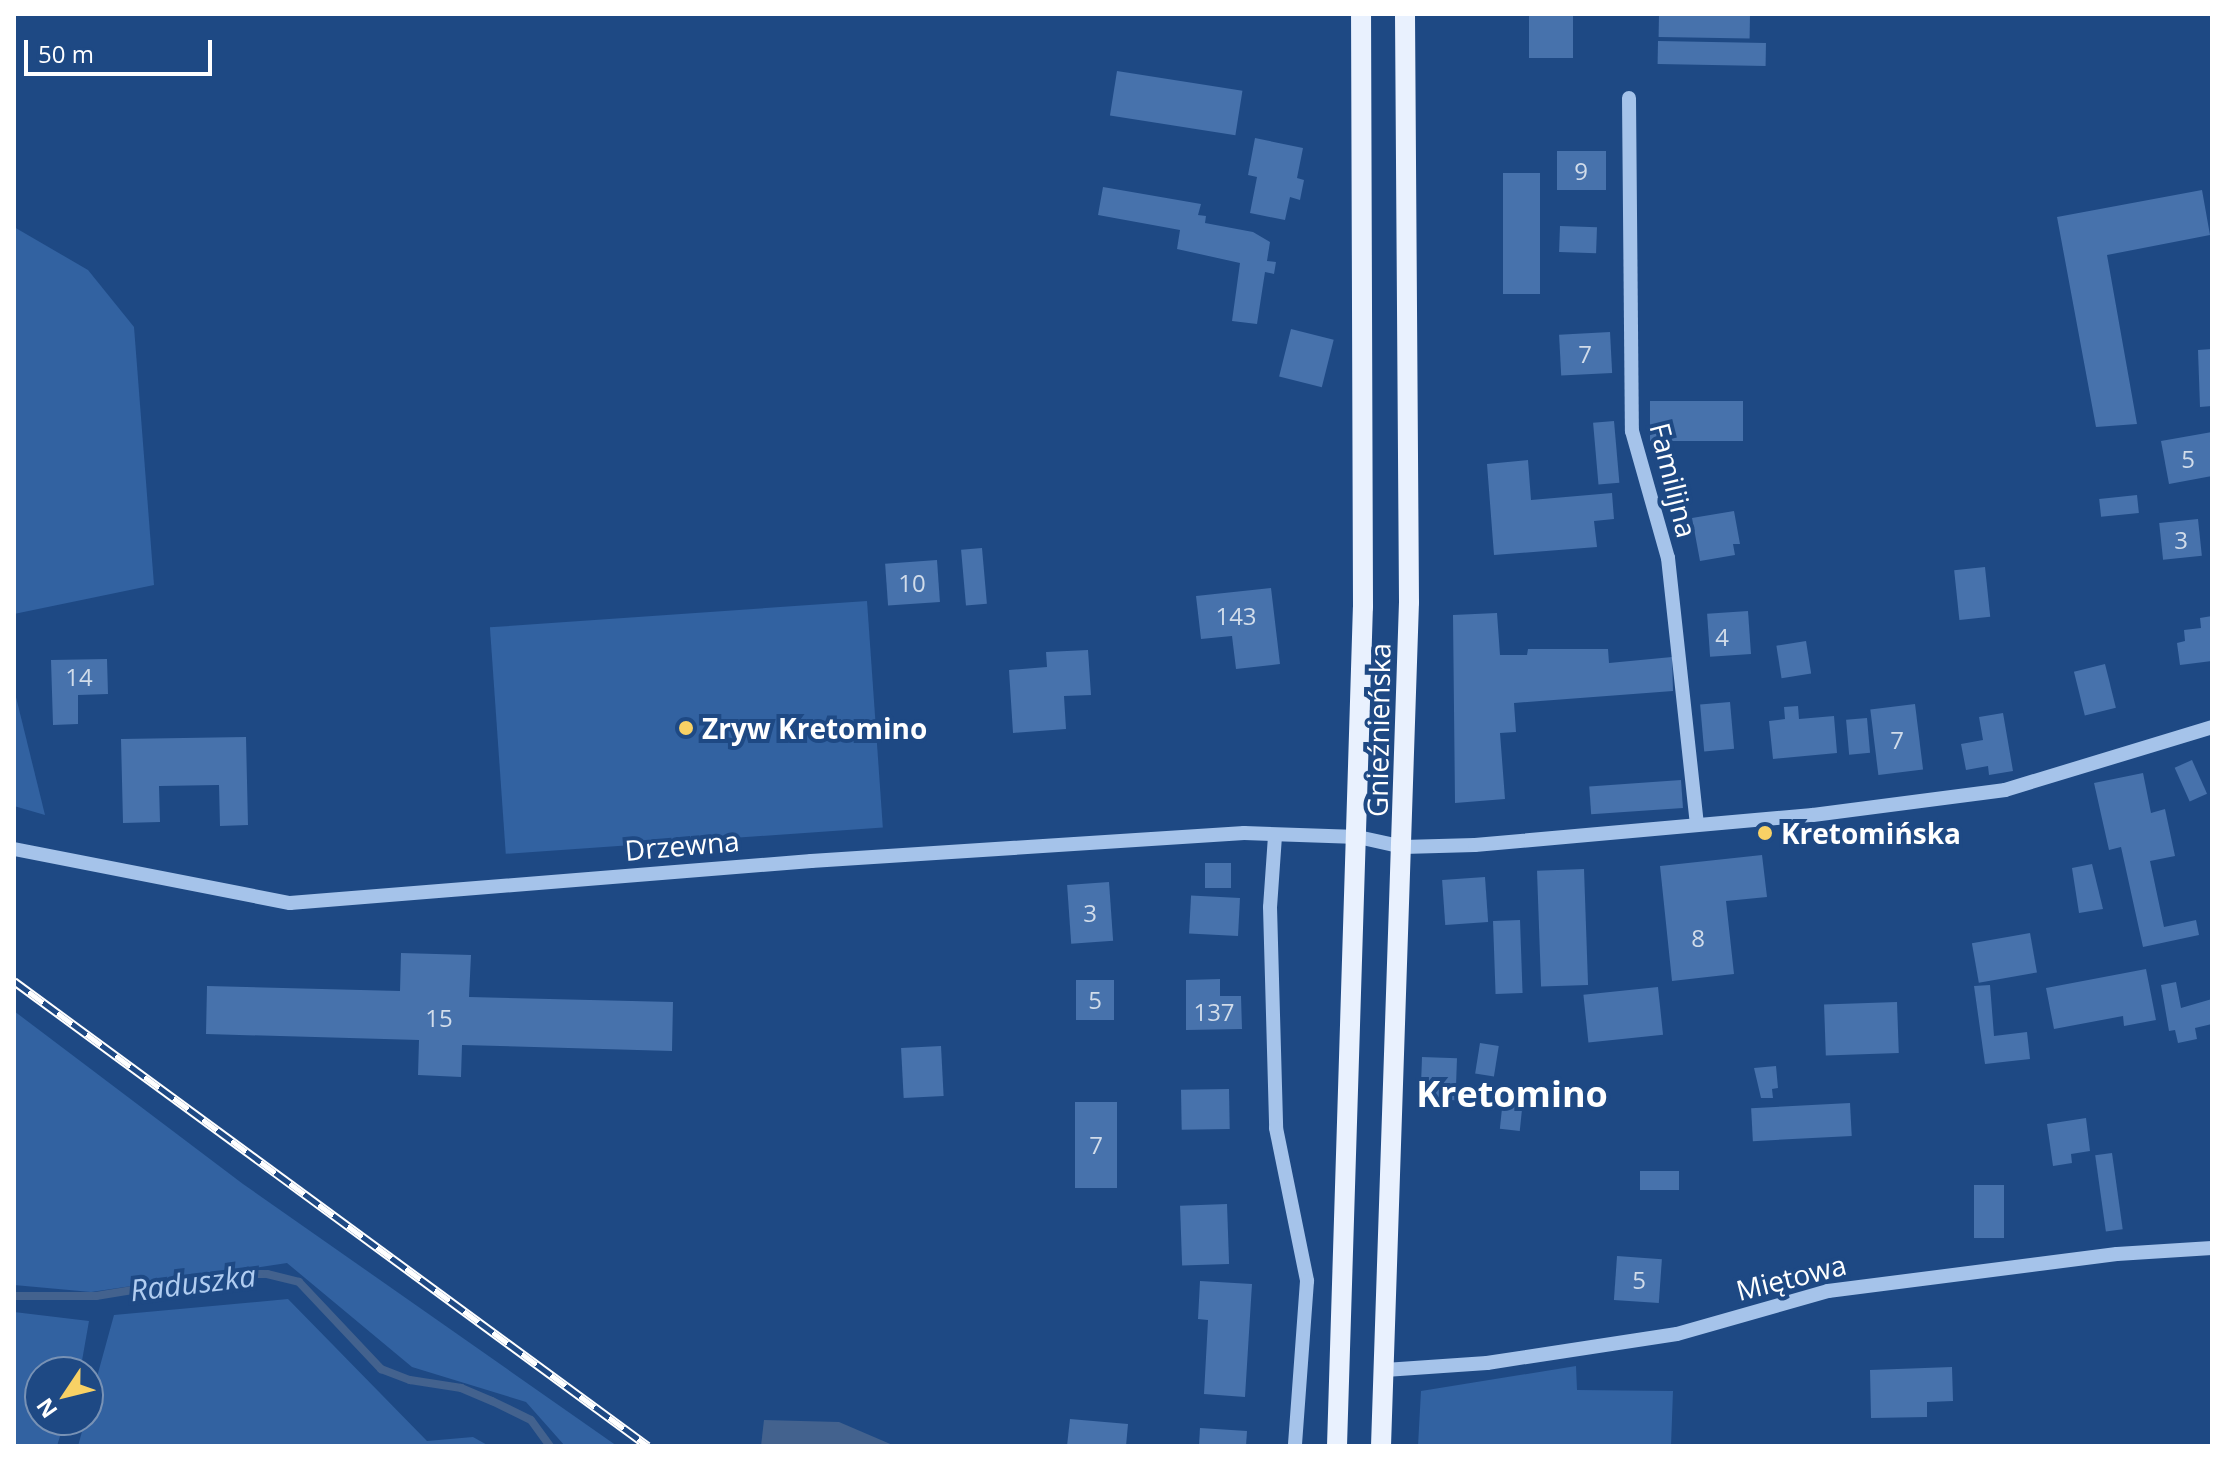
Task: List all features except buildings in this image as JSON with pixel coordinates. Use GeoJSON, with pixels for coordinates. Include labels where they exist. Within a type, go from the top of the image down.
{"type":"FeatureCollection","features":[{"type":"Feature","properties":{"kind":"main road","name":"Gnieźnieńska"},"geometry":{"type":"LineString","coordinates":[[1337,1446],[1358,837],[1364,525],[1361,14]]}},
{"type":"Feature","properties":{"kind":"main road","name":"Gnieźnieńska"},"geometry":{"type":"LineString","coordinates":[[1381,1446],[1403,847],[1409,524],[1405,14]]}},
{"type":"Feature","properties":{"kind":"street","name":"Familijna"},"geometry":{"type":"LineString","coordinates":[[1629,98],[1632,431],[1668,558],[1697,824]]}},
{"type":"Feature","properties":{"kind":"street"},"geometry":{"type":"LineString","coordinates":[[1358,837],[1403,847],[1697,824],[2014,789],[2212,727]]}},
{"type":"Feature","properties":{"kind":"street","name":"Drzewna"},"geometry":{"type":"LineString","coordinates":[[14,849],[290,903],[811,861],[1244,833],[1358,837]]}},
{"type":"Feature","properties":{"kind":"street"},"geometry":{"type":"LineString","coordinates":[[1275,836],[1270,951],[1276,1128],[1307,1281],[1295,1446]]}},
{"type":"Feature","properties":{"kind":"street","name":"Miętowa"},"geometry":{"type":"LineString","coordinates":[[1385,1370],[1487,1363],[1677,1334],[1828,1291],[2117,1254],[2212,1248]]}},
{"type":"Feature","properties":{"kind":"shaded area"},"geometry":{"type":"Polygon","coordinates":[[[14,227],[88,270],[134,327],[154,585],[14,614],[14,227]]]}},
{"type":"Feature","properties":{"kind":"shaded area","name":"Zryw Kretomino"},"geometry":{"type":"Polygon","coordinates":[[[867,601],[883,827],[506,854],[490,627],[867,601]]]}},
{"type":"Feature","properties":{"kind":"shaded area"},"geometry":{"type":"Polygon","coordinates":[[[14,689],[45,815],[14,806],[14,689]]]}},
{"type":"Feature","properties":{"kind":"shaded area"},"geometry":{"type":"Polygon","coordinates":[[[14,1011],[243,1184],[617,1446],[565,1446],[526,1402],[412,1367],[287,1263],[91,1292],[14,1285],[14,1011]]]}},
{"type":"Feature","properties":{"kind":"shaded area"},"geometry":{"type":"Polygon","coordinates":[[[288,1299],[427,1441],[473,1437],[489,1446],[78,1446],[81,1436],[104,1436],[103,1356],[114,1315],[288,1299]]]}},
{"type":"Feature","properties":{"kind":"shaded area"},"geometry":{"type":"Polygon","coordinates":[[[14,1312],[89,1321],[83,1356],[24,1356],[24,1436],[60,1436],[57,1446],[14,1446],[14,1312]]]}},
{"type":"Feature","properties":{"kind":"shaded area"},"geometry":{"type":"Polygon","coordinates":[[[1576,1366],[1577,1390],[1673,1391],[1671,1446],[1418,1446],[1421,1391],[1576,1366]]]}},
{"type":"Feature","properties":{"kind":"shaded area"},"geometry":{"type":"Polygon","coordinates":[[[764,1420],[839,1422],[895,1446],[761,1446],[764,1420]]]}},
{"type":"Feature","properties":{"kind":"waterway","name":"Raduszka"},"geometry":{"type":"LineString","coordinates":[[14,1296],[96,1296],[231,1274],[267,1274],[299,1282],[381,1369],[410,1380],[461,1388],[492,1401],[531,1420],[550,1446]]}},
{"type":"Feature","properties":{"kind":"railway"},"geometry":{"type":"LineString","coordinates":[[14,981],[648,1446]]}},
{"type":"Feature","properties":{"kind":"place","name":"Zryw Kretomino"},"geometry":{"type":"Point","coordinates":[686,728]}},
{"type":"Feature","properties":{"kind":"place","name":"Kretomińska"},"geometry":{"type":"Point","coordinates":[1765,833]}},
{"type":"Feature","properties":{"kind":"district","name":"Kretomino"},"geometry":{"type":"Point","coordinates":[1512,1094]}}]}
